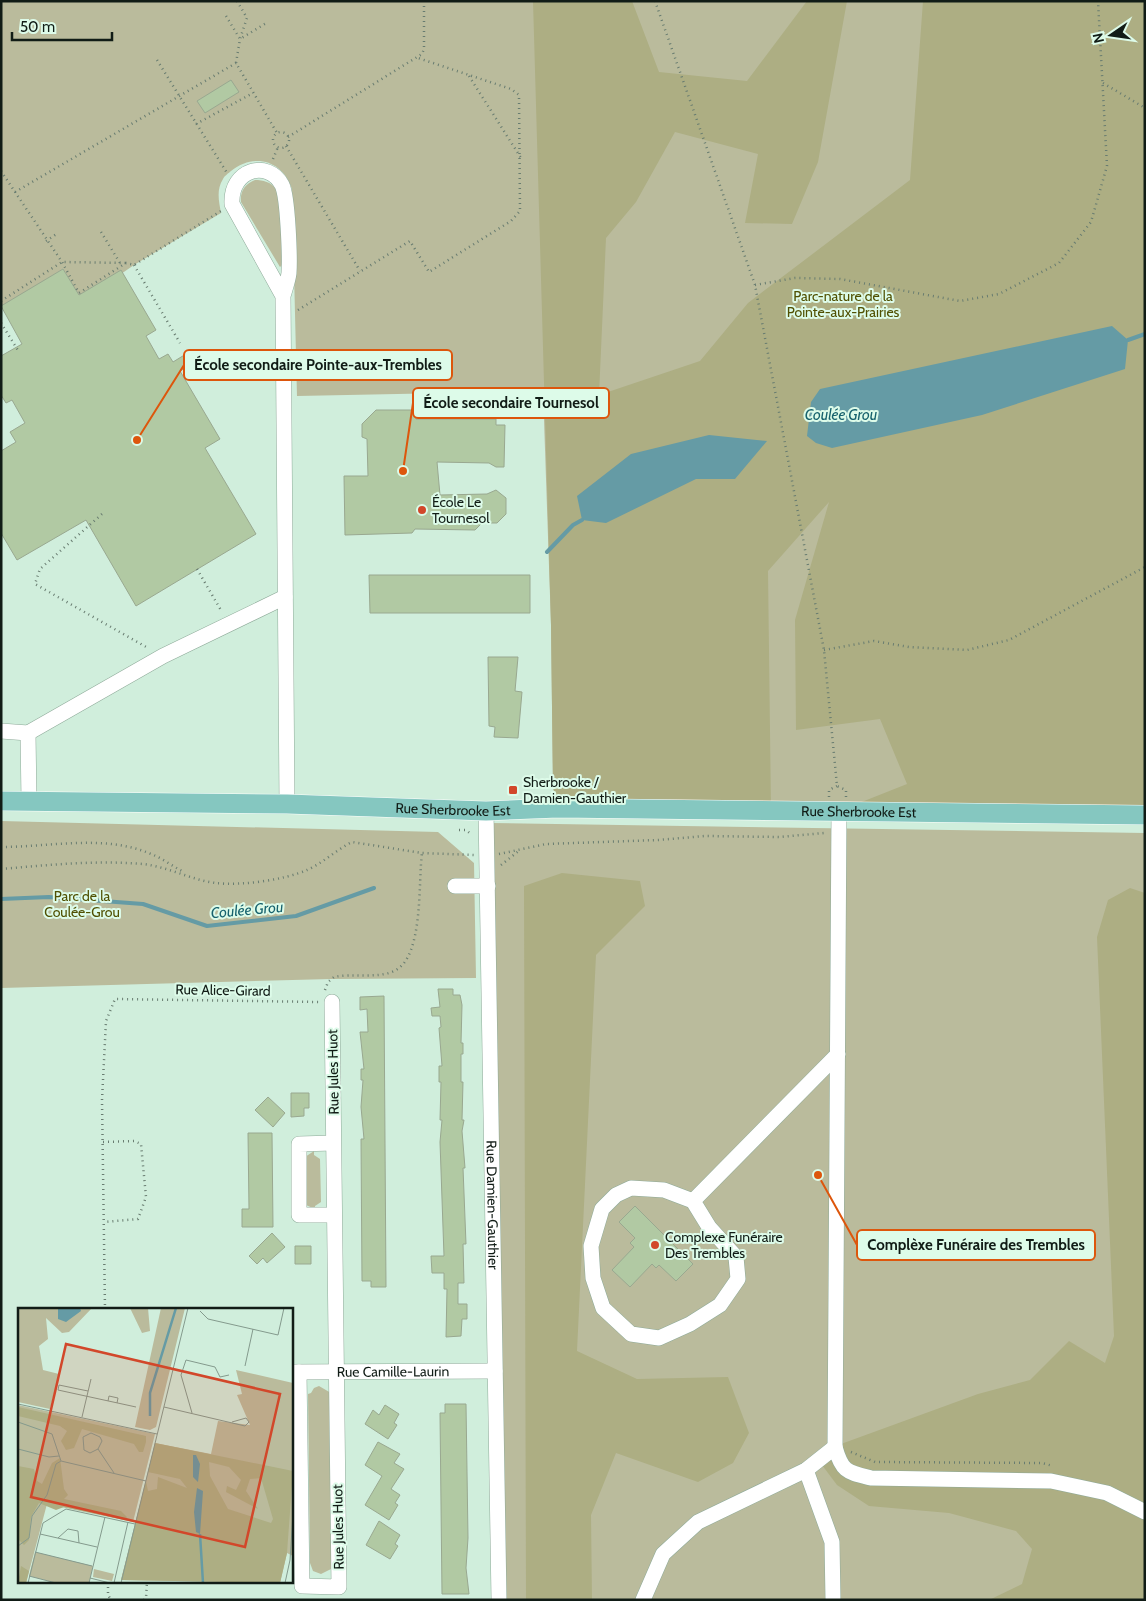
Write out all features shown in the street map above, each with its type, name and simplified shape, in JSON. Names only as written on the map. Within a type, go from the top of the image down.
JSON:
[{"type":"main road","name":"Rue Sherbrooke Est","points":[[1,801],[287,804],[486,811],[558,808],[1145,816]]},
{"type":"street","points":[[284,296],[232,204],[233,188],[236,180],[251,171],[269,173],[282,185],[286,195],[288,273],[284,296],[286,374],[285,597],[287,804]]},
{"type":"street","points":[[1,730],[28,732],[163,656],[285,597]]},
{"type":"street","points":[[28,732],[28,801]]},
{"type":"street","name":"Rue Damien-Gauthier","points":[[486,811],[499,1600]]},
{"type":"street","points":[[839,812],[838,1054],[842,1445],[840,1463],[848,1473],[871,1478],[1051,1481],[1107,1493],[1145,1512]]},
{"type":"street","points":[[455,886],[488,886]]},
{"type":"street","name":"Rue Jules Huot","points":[[295,1372],[302,1586],[339,1586],[333,1143],[328,996]]},
{"type":"street","points":[[693,1201],[838,1054]]},
{"type":"street","points":[[333,1143],[299,1144],[299,1215],[334,1215]]},
{"type":"street","points":[[631,1188],[664,1190],[693,1201],[709,1227],[736,1257],[738,1279],[720,1304],[690,1324],[659,1338],[631,1334],[603,1308],[593,1278],[591,1246],[602,1209],[616,1195],[631,1188]]},
{"type":"street","name":"Rue Camille-Laurin","points":[[295,1372],[495,1371]]},
{"type":"street","points":[[643,1600],[663,1554],[698,1522],[806,1470],[842,1445]]},
{"type":"street","points":[[806,1470],[832,1542],[833,1600]]},
{"type":"path","points":[[237,1],[247,18],[240,39],[236,63],[277,134]]},
{"type":"path","points":[[288,137],[418,58],[424,49],[424,1]]},
{"type":"path","points":[[655,1],[755,285],[824,650],[837,786]]},
{"type":"path","points":[[755,285],[795,278],[840,278],[960,300],[999,294],[1059,263],[1091,222],[1107,166],[1098,1]]},
{"type":"path","points":[[226,16],[240,39]]},
{"type":"path","points":[[240,39],[268,22]]},
{"type":"path","points":[[298,310],[410,241],[429,272],[512,220],[520,211],[519,95],[510,89],[418,58]]},
{"type":"path","points":[[157,60],[228,174]]},
{"type":"path","points":[[15,192],[236,63]]},
{"type":"path","points":[[469,75],[521,158]]},
{"type":"path","points":[[1103,82],[1145,108]]},
{"type":"path","points":[[196,124],[253,93]]},
{"type":"path","points":[[277,134],[282,132],[288,137]]},
{"type":"path","points":[[277,134],[274,142],[278,147]]},
{"type":"path","points":[[286,146],[288,137]]},
{"type":"path","points":[[278,147],[286,146]]},
{"type":"path","points":[[286,146],[360,271]]},
{"type":"path","points":[[272,163],[278,147]]},
{"type":"path","points":[[1,170],[46,241],[62,262],[79,293],[126,263]]},
{"type":"path","points":[[134,265],[232,204]]},
{"type":"path","points":[[101,232],[120,263]]},
{"type":"path","points":[[46,241],[58,233]]},
{"type":"path","points":[[1,300],[62,262],[126,263],[134,265],[180,343]]},
{"type":"path","points":[[1,323],[19,352]]},
{"type":"path","points":[[102,514],[40,569],[35,584],[154,651]]},
{"type":"path","points":[[824,650],[874,641],[909,646],[967,650],[1009,640],[1145,567]]},
{"type":"path","points":[[197,569],[222,612]]},
{"type":"path","points":[[829,790],[837,786]]},
{"type":"path","points":[[837,786],[846,790]]},
{"type":"path","points":[[459,830],[469,831],[475,840]]},
{"type":"path","points":[[493,855],[546,844],[658,840],[705,836],[779,837],[827,833]]},
{"type":"path","points":[[1,869],[61,864],[118,863],[161,867],[216,883],[259,881],[305,871],[352,842],[422,853],[475,855]]},
{"type":"path","points":[[1,847],[83,843],[132,848],[152,854],[185,874]]},
{"type":"path","points":[[495,868],[521,849]]},
{"type":"path","points":[[328,996],[328,982],[334,977],[387,973],[406,964],[412,951],[416,934],[422,853]]},
{"type":"path","name":"Rue Alice-Girard","points":[[103,1142],[106,1021],[115,1000],[328,996]]},
{"type":"path","points":[[104,1222],[138,1219],[146,1197],[141,1144],[134,1141],[103,1142],[105,1308]]},
{"type":"path","points":[[842,1445],[851,1453],[875,1462],[1042,1463],[1060,1468]]},
{"type":"path","points":[[108,1584],[108,1595],[111,1600]]},
{"type":"path","points":[[144,1600],[146,1598],[147,1584]]},
{"type":"green space","name":"Parc-nature de la Pointe-aux-Prairies","points":[[1,1],[1145,1],[1145,815],[558,808],[553,787],[551,625],[543,391],[297,396],[292,189],[288,179],[282,172],[267,162],[249,162],[231,171],[221,183],[219,200],[221,213],[134,265],[82,301],[63,269],[1,310]]},
{"type":"green space","name":"Parc-nature de la Pointe-aux-Prairies","points":[[533,1],[632,1],[659,72],[747,81],[807,1],[847,1],[818,162],[792,224],[745,223],[758,154],[675,132],[636,202],[606,238],[599,395],[700,361],[748,303],[910,180],[923,1],[1145,1],[1145,815],[839,811],[907,784],[880,719],[796,730],[795,620],[829,502],[768,571],[771,811],[558,808],[553,787],[551,625]]},
{"type":"green space","points":[[255,180],[269,183],[276,189],[278,195],[283,264],[280,267],[241,202],[241,194],[244,188]]},
{"type":"green space","name":"Parc de la Coulée-Grou","points":[[1,821],[438,832],[474,863],[476,978],[331,979],[1,988]]},
{"type":"green space","points":[[490,823],[1145,833],[1145,1600],[501,1600]]},
{"type":"green space","points":[[562,873],[640,881],[645,906],[596,955],[577,1351],[637,1379],[728,1377],[749,1433],[733,1463],[698,1482],[616,1453],[591,1515],[592,1600],[526,1600],[524,886]]},
{"type":"green space","points":[[1130,888],[1145,893],[1145,1600],[989,1600],[1022,1584],[1032,1549],[1016,1531],[949,1513],[869,1506],[837,1485],[819,1461],[830,1448],[978,1394],[1030,1380],[1069,1341],[1105,1363],[1114,1336],[1097,937],[1108,900]]},
{"type":"green space","points":[[314,1151],[314,1155],[320,1159],[321,1202],[315,1206],[315,1209],[306,1205],[305,1157]]},
{"type":"green space","points":[[319,1386],[331,1393],[331,1569],[321,1574],[313,1571],[310,1563],[308,1394]]},
{"type":"water","name":"Coulée Grou","points":[[1112,326],[1128,340],[1125,369],[982,415],[832,448],[816,443],[807,436],[811,402],[820,389]]},
{"type":"water","points":[[709,435],[767,441],[735,479],[696,479],[606,523],[582,520],[577,496],[631,454]]},
{"type":"building","points":[[231,80],[239,92],[205,113],[197,101]]},
{"type":"building","points":[[63,269],[79,295],[121,270],[156,330],[146,336],[159,359],[168,354],[173,362],[186,354],[192,364],[180,371],[220,439],[205,448],[256,534],[136,606],[86,520],[17,560],[1,533],[1,451],[16,442],[10,432],[25,423],[12,400],[6,403],[1,395],[1,356],[22,344],[1,306]]},
{"type":"building","points":[[376,410],[416,410],[416,419],[496,419],[496,425],[505,425],[504,467],[496,467],[489,463],[437,462],[440,495],[487,494],[496,490],[506,498],[506,514],[497,523],[482,523],[475,530],[415,529],[412,533],[345,535],[344,476],[368,476],[367,439],[362,437],[362,424]]},
{"type":"building","points":[[369,575],[530,575],[530,613],[370,613]]},
{"type":"building","points":[[488,657],[518,657],[515,691],[522,692],[518,738],[494,737],[495,727],[489,726]]},
{"type":"building","points":[[438,989],[453,989],[453,995],[460,995],[462,1005],[461,1043],[463,1043],[461,1082],[463,1082],[462,1120],[464,1120],[462,1131],[465,1168],[463,1168],[466,1244],[463,1244],[464,1283],[458,1283],[458,1304],[467,1304],[467,1319],[462,1319],[461,1336],[446,1337],[447,1289],[444,1289],[444,1273],[432,1273],[431,1256],[444,1256],[440,1142],[442,1120],[440,1120],[441,1082],[439,1082],[439,1066],[442,1066],[439,1028],[441,1027],[440,1016],[432,1016],[431,1008],[440,1007]]},
{"type":"building","points":[[384,996],[386,1287],[371,1287],[371,1281],[362,1281],[361,1139],[364,1139],[361,1107],[363,1080],[361,1080],[361,1069],[364,1069],[360,1032],[368,1032],[367,1009],[360,1010],[360,997]]},
{"type":"building","points":[[291,1093],[309,1093],[309,1108],[304,1108],[304,1116],[291,1117]]},
{"type":"building","points":[[268,1097],[285,1113],[273,1127],[255,1110]]},
{"type":"building","points":[[248,1133],[272,1133],[273,1227],[242,1227],[242,1209],[249,1209]]},
{"type":"building","points":[[635,1206],[693,1264],[676,1281],[659,1265],[656,1268],[652,1264],[630,1287],[612,1270],[634,1247],[630,1243],[635,1238],[619,1222]]},
{"type":"building","points":[[272,1233],[285,1247],[267,1263],[263,1258],[257,1264],[249,1256]]},
{"type":"building","points":[[295,1246],[311,1246],[311,1264],[295,1264]]},
{"type":"building","points":[[445,1404],[466,1404],[468,1538],[466,1568],[469,1594],[442,1594],[440,1413],[445,1413]]},
{"type":"building","points":[[385,1405],[399,1414],[394,1423],[397,1425],[388,1439],[365,1424],[373,1410],[379,1415]]},
{"type":"building","points":[[378,1442],[400,1454],[394,1463],[404,1469],[391,1489],[400,1495],[395,1503],[398,1505],[389,1520],[365,1505],[382,1476],[365,1465]]},
{"type":"building","points":[[379,1521],[400,1535],[395,1544],[398,1546],[390,1559],[366,1545]]},
{"type":"waterway","name":"Coulée Grou","points":[[1128,340],[1145,334]]},
{"type":"waterway","name":"Coulée Grou","points":[[547,552],[573,525],[582,520]]},
{"type":"waterway","name":"Coulée Grou","points":[[1,899],[49,897],[143,904],[207,926],[296,916],[374,888]]},
{"type":"place","name":"École secondaire Pointe-aux-Trembles","points":[[137,440]]},
{"type":"place","name":"École secondaire Tournesol","points":[[403,471]]},
{"type":"place","name":"École Le Tournesol","points":[[422,510]]},
{"type":"place","name":"Sherbrooke / Damien-Gauthier","points":[[513,790]]},
{"type":"place","name":"Complèxe Funéraire des Trembles","points":[[818,1175]]},
{"type":"place","name":"Complexe Funéraire Des Trembles","points":[[655,1245]]}]
